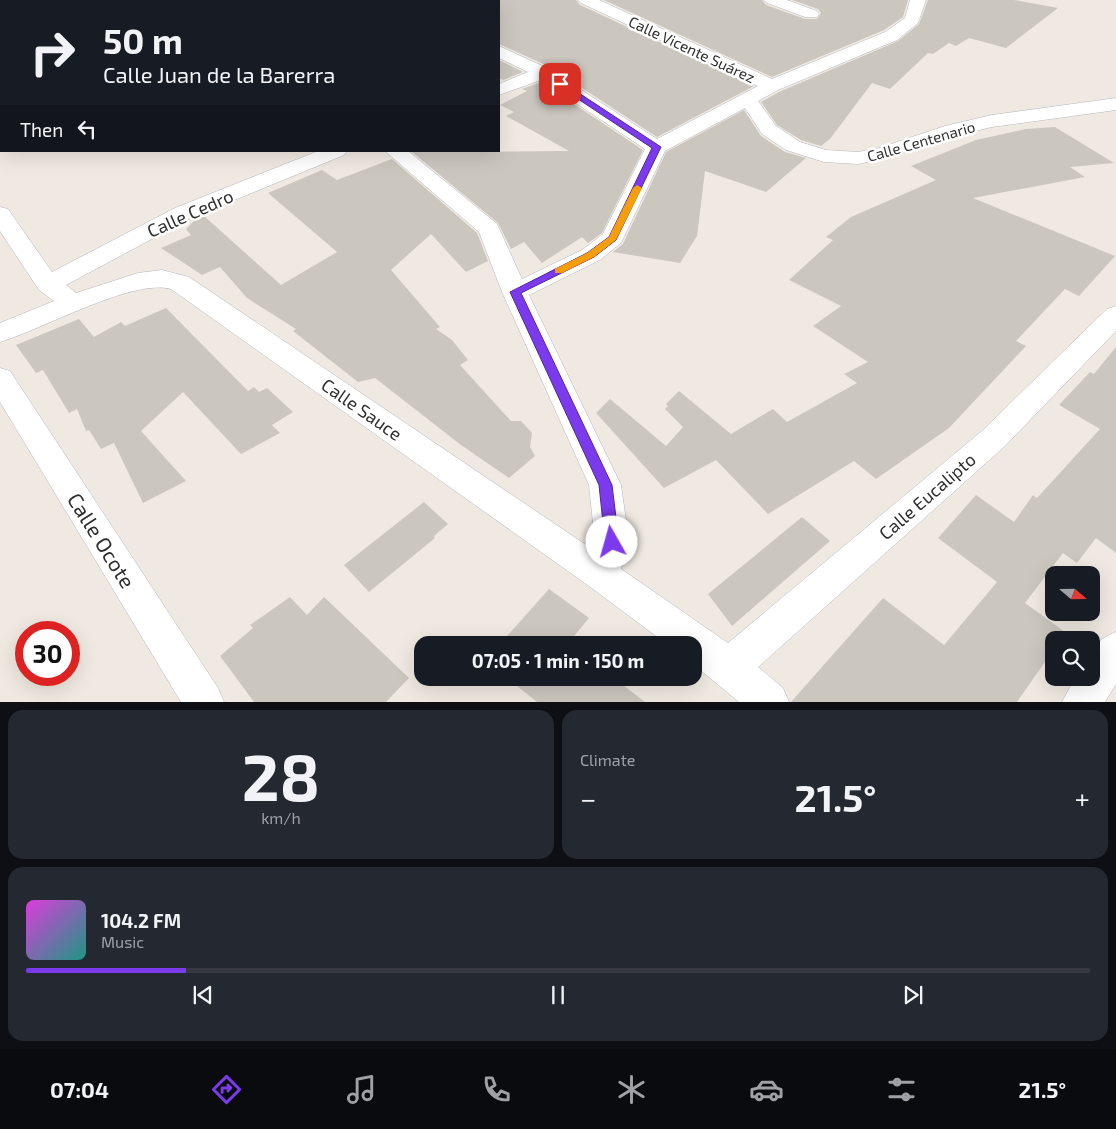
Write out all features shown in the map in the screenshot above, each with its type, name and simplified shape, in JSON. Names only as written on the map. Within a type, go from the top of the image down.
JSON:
[{"type":"street","name":"Calle Vicente Suárez","points":[[586,0],[772,86]]},
{"type":"street","points":[[772,0],[811,14]]},
{"type":"street","points":[[515,292],[591,255],[613,238],[656,147],[772,86],[891,36],[912,20],[918,0]]},
{"type":"street","points":[[500,51],[544,73],[656,147]]},
{"type":"street","points":[[500,90],[544,73]]},
{"type":"street","name":"Calle Centenario","points":[[748,99],[769,130],[793,146],[824,156],[858,158],[883,153],[952,130],[992,121],[1116,104]]},
{"type":"street","name":"Calle Cedro","points":[[48,284],[183,213],[336,152]]},
{"type":"street","points":[[396,152],[489,229],[515,292],[605,485],[612,542],[600,575]]},
{"type":"street","points":[[0,214],[48,284],[73,303]]},
{"type":"street","name":"Calle Sauce","points":[[73,303],[138,281],[162,278],[180,283],[600,575],[729,667],[769,702]]},
{"type":"street","points":[[0,333],[73,303]]},
{"type":"street","name":"Calle Eucalipto","points":[[729,667],[994,438],[1116,315]]},
{"type":"street","name":"Calle Ocote","points":[[0,378],[204,702]]},
{"type":"street","points":[[1082,702],[1116,650]]},
{"type":"building","points":[[500,0],[576,0],[580,5],[754,86],[657,137],[550,67],[500,44]]},
{"type":"building","points":[[604,0],[762,0],[766,5],[805,19],[817,19],[821,13],[818,9],[792,0],[908,0],[903,17],[884,30],[772,77]]},
{"type":"building","points":[[928,0],[1014,0],[1058,8],[1006,48],[969,38],[956,46],[949,43],[933,54],[928,53],[890,89],[872,83],[830,139],[821,146],[801,140],[777,125],[761,102],[779,92],[898,41],[919,24]]},
{"type":"building","points":[[500,60],[523,72],[503,80],[500,78]]},
{"type":"building","points":[[541,82],[643,150],[602,233],[588,243],[582,237],[542,263],[524,242],[511,249],[498,223],[412,152],[569,151],[506,116],[514,112],[500,105],[527,91],[522,89]]},
{"type":"building","points":[[744,110],[761,136],[785,152],[806,158],[766,192],[705,171],[697,236],[680,263],[613,252],[623,244],[666,152]]},
{"type":"building","points":[[1055,127],[1114,163],[1070,167],[1085,177],[973,198],[1115,256],[1079,296],[1065,289],[1016,341],[1026,346],[949,428],[876,479],[854,461],[768,514],[716,460],[664,488],[596,413],[610,399],[666,446],[683,427],[665,409],[668,406],[666,404],[679,391],[731,434],[773,409],[787,422],[857,383],[844,374],[868,362],[813,326],[841,306],[789,280],[833,240],[826,237],[851,217],[936,180],[911,166],[976,140],[1026,129]]},
{"type":"building","points":[[392,159],[477,233],[488,261],[466,272],[431,234],[391,270],[440,327],[436,329],[452,340],[468,360],[460,365],[511,421],[521,421],[532,433],[530,447],[535,456],[509,478],[461,445],[375,378],[358,382],[293,331],[296,329],[247,298],[220,267],[202,275],[161,248],[191,235],[186,229],[198,217],[203,215],[281,285],[337,252],[268,193],[322,170],[337,180]]},
{"type":"building","points":[[166,308],[248,391],[254,387],[259,392],[267,388],[293,412],[272,425],[280,433],[241,454],[183,392],[141,431],[186,481],[143,503],[114,443],[101,449],[89,430],[86,431],[77,409],[69,413],[43,370],[36,373],[16,345],[79,319],[94,337],[121,322],[125,326]]},
{"type":"building","points":[[1116,347],[1116,553],[1096,538],[1077,563],[1063,553],[1053,566],[1045,566],[1045,577],[1025,603],[1045,618],[1045,621],[1050,621],[1064,631],[1045,631],[1045,662],[1017,702],[791,702],[883,598],[944,645],[997,582],[938,538],[976,495],[1014,522],[1033,495],[1037,498],[1100,429],[1059,405],[1090,372],[1094,374]]},
{"type":"building","points":[[424,502],[448,524],[434,536],[435,538],[369,592],[344,565]]},
{"type":"building","points":[[802,517],[830,541],[732,626],[708,594]]},
{"type":"building","points":[[549,589],[589,618],[574,636],[507,636]]},
{"type":"building","points":[[290,597],[307,615],[324,597],[409,678],[386,702],[254,702],[220,656],[253,628],[250,625]]},
{"type":"building","points":[[517,686],[624,686],[645,702],[537,702]]},
{"type":"slow traffic","points":[[558,271],[591,255],[613,238],[637,188]]},
{"type":"route","points":[[560,84],[656,147],[613,238],[591,255],[515,292],[605,485],[612,542]]}]
